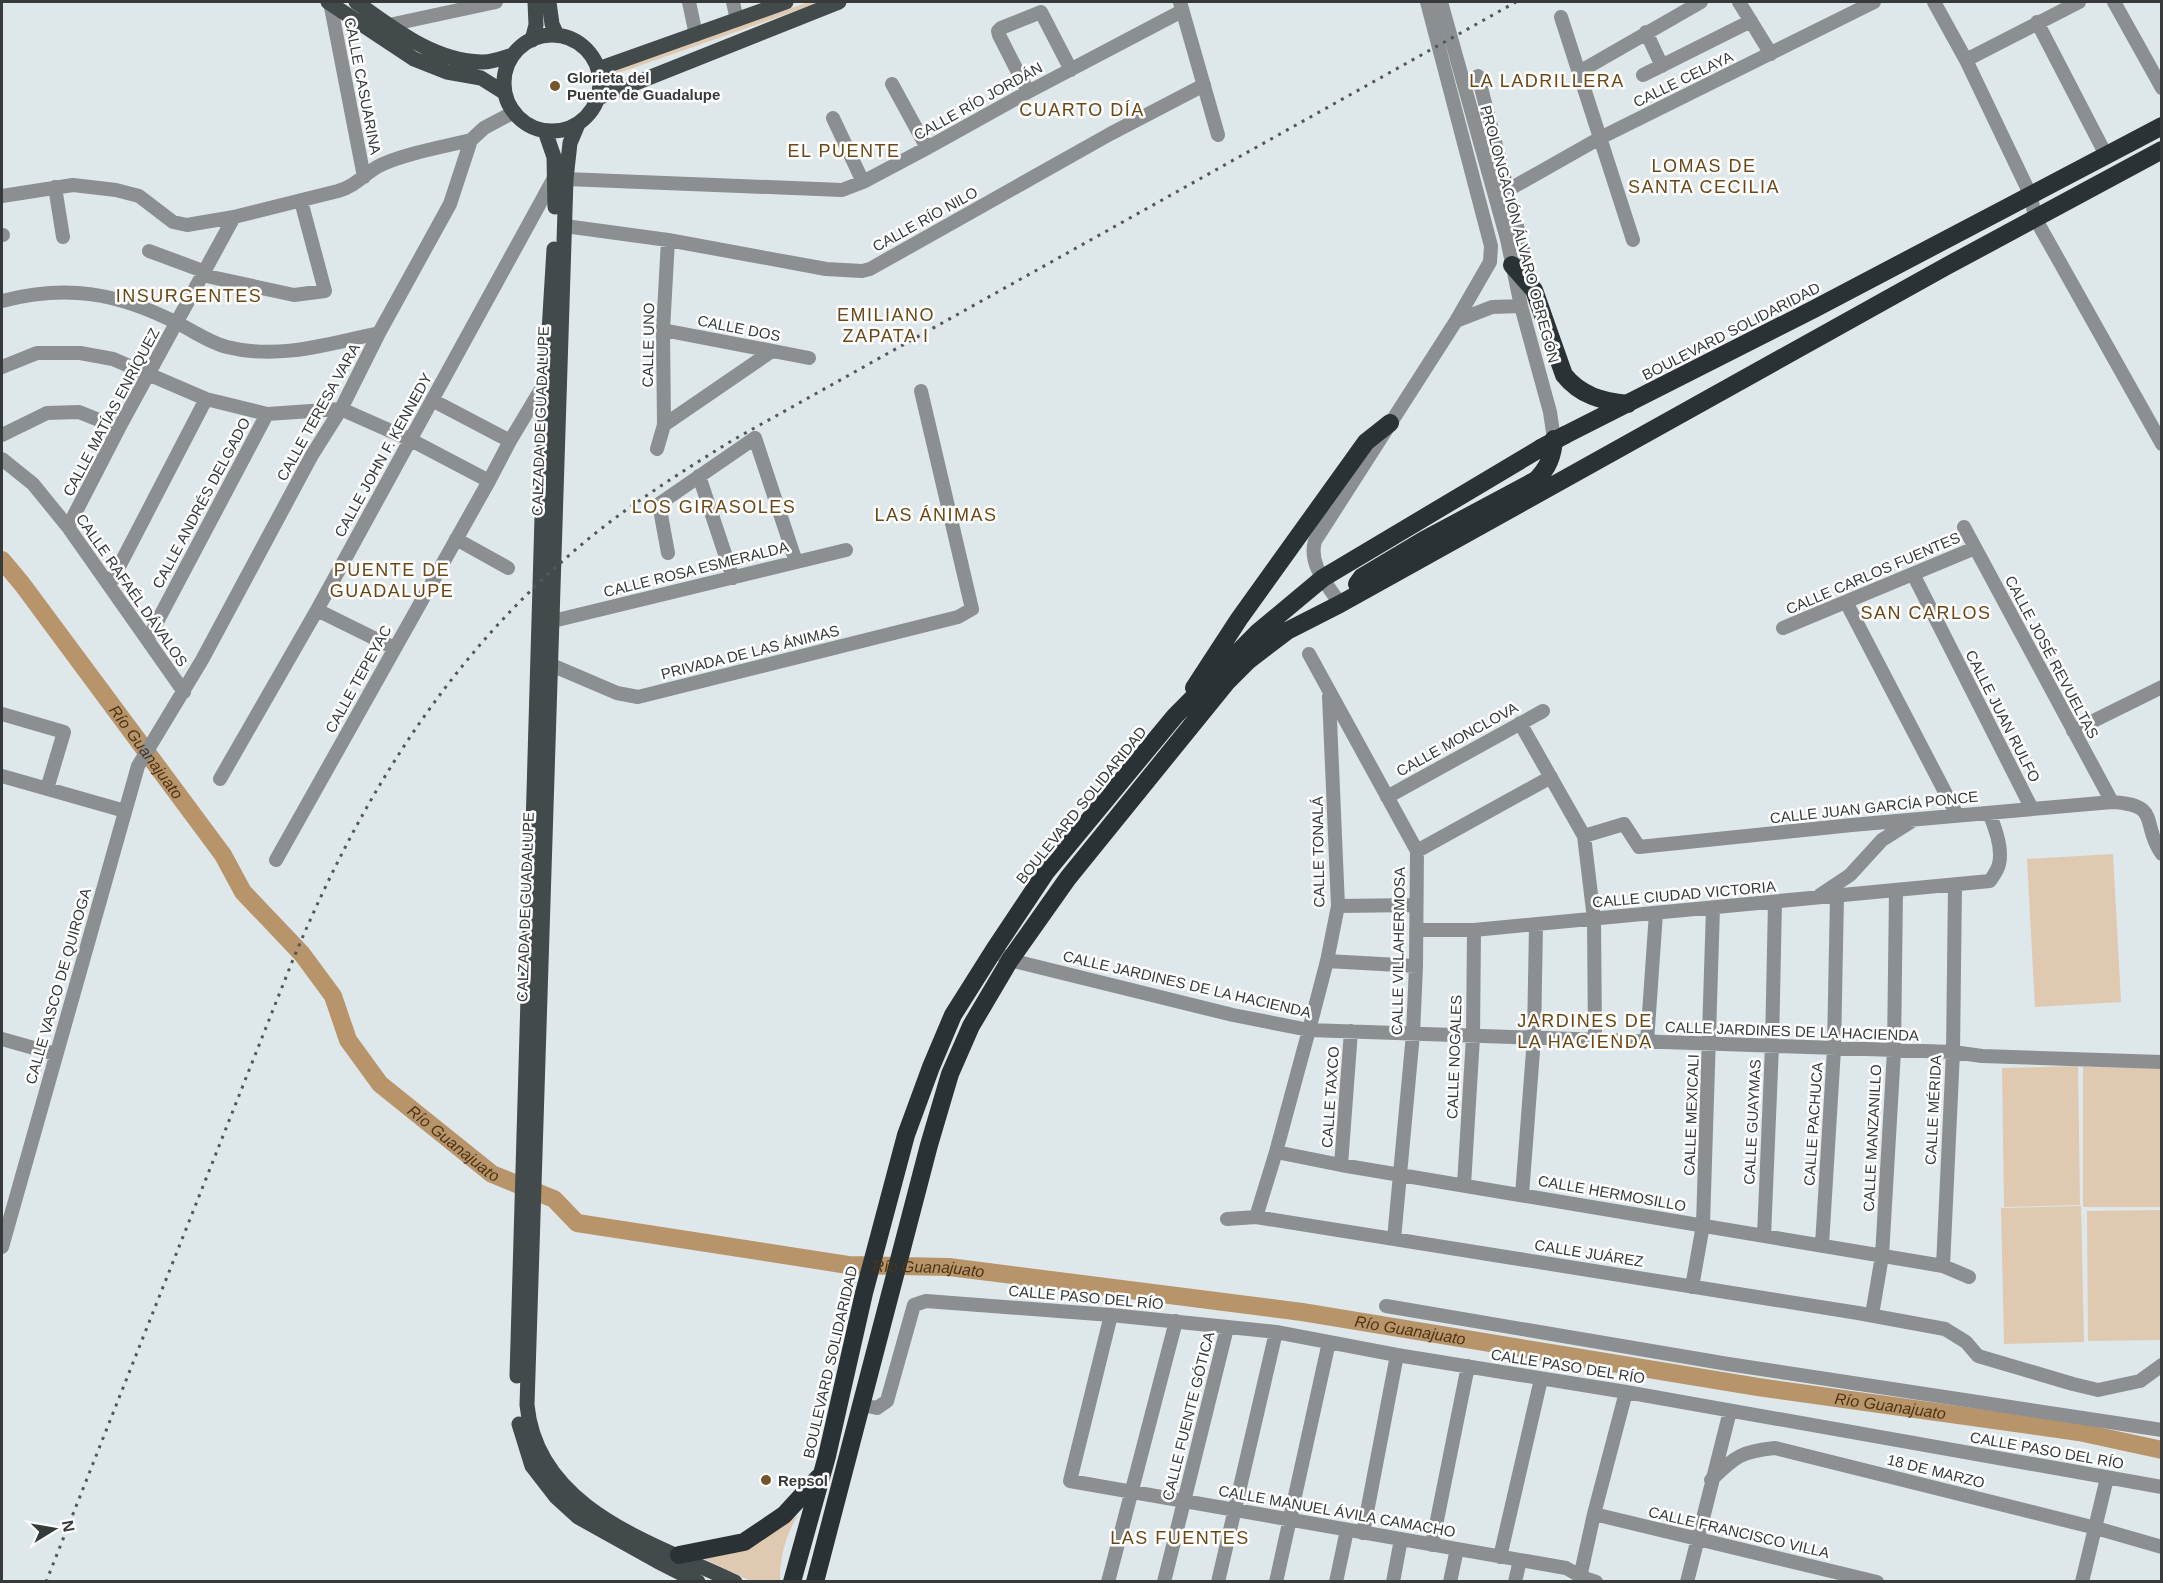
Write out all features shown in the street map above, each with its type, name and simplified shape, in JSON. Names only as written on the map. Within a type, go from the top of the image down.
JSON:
[{"type":"highway","name":"BOULEVARD SOLIDARIDAD","points":[[792,1581],[822,1474],[875,1248],[906,1135],[953,1015],[1046,872],[1175,717],[1257,633],[1323,578],[1554,440],[2031,196],[2162,126]]},
{"type":"highway","points":[[815,1581],[950,1074],[971,1026],[1010,960],[1068,878],[1226,682],[1249,660],[1287,631],[1340,604],[2035,218],[2162,150]]},
{"type":"highway","points":[[1512,265],[1534,290],[1564,375],[1572,385],[1593,398],[1628,404]]},
{"type":"highway","points":[[1175,717],[1239,619],[1366,442],[1390,423]]},
{"type":"highway","points":[[1340,604],[1362,578],[1424,540],[1536,480],[1550,462],[1554,440]]},
{"type":"highway","points":[[679,1556],[744,1542],[784,1515],[822,1474]]},
{"type":"main road","points":[[329,2],[414,59],[447,72],[481,78],[505,93]]},
{"type":"main road","points":[[356,2],[420,45],[452,57],[482,63],[513,55]]},
{"type":"main road","points":[[531,39],[536,25],[535,2]]},
{"type":"main road","points":[[549,2],[556,35]]},
{"type":"main road","points":[[598,69],[786,2]]},
{"type":"main road","points":[[598,98],[839,2]]},
{"type":"main road","points":[[556,35],[570,38],[592,56],[598,69],[600,83],[598,98],[590,112],[578,124],[562,130],[545,131],[522,121],[514,112],[505,93],[504,80],[513,55],[531,39],[556,35]]},
{"type":"main road","name":"CALZADA DE GUADALUPE","points":[[578,124],[570,143],[561,178],[555,221],[546,380],[545,662],[529,1169],[517,1405],[520,1432],[532,1466],[556,1497],[578,1517],[664,1565],[698,1581]]},
{"type":"main road","name":"CALZADA DE GUADALUPE","points":[[545,131],[561,178],[565,226],[553,621],[545,662]]},
{"type":"main road","name":"CALZADA DE GUADALUPE","points":[[527,1221],[527,1405],[532,1434],[551,1472],[581,1503],[620,1528],[735,1581]]},
{"type":"street","name":"CALLE CASUARINA","points":[[329,2],[364,177]]},
{"type":"street","points":[[389,25],[496,2]]},
{"type":"street","points":[[689,2],[696,35]]},
{"type":"street","points":[[734,2],[737,20]]},
{"type":"street","points":[[1427,2],[1444,39]]},
{"type":"street","points":[[1441,2],[1444,39]]},
{"type":"street","points":[[1579,72],[1701,2]]},
{"type":"street","points":[[1739,2],[1771,54]]},
{"type":"street","name":"CALLE CELAYA","points":[[1508,189],[1600,138],[1874,2]]},
{"type":"street","points":[[1934,2],[1966,60],[2031,196],[2035,218],[2162,444]]},
{"type":"street","points":[[1966,60],[2079,2]]},
{"type":"street","points":[[2114,2],[2162,88]]},
{"type":"street","points":[[1181,6],[1218,135]]},
{"type":"street","name":"CALLE RÍO JORDÁN","points":[[561,178],[842,190],[863,182],[1071,70],[1181,6]]},
{"type":"street","points":[[1028,92],[999,35],[998,31],[1001,28],[1041,12],[1071,70]]},
{"type":"street","points":[[1561,17],[1633,240]]},
{"type":"street","points":[[1643,75],[1751,21]]},
{"type":"street","points":[[2037,22],[2106,155]]},
{"type":"street","points":[[1646,32],[1662,66]]},
{"type":"street","name":"PROLONGACIÓN ÁLVARO OBREGÓN","points":[[1444,39],[1514,236],[1512,265],[1540,372],[1554,440]]},
{"type":"street","name":"PROLONGACIÓN ÁLVARO OBREGÓN","points":[[1444,39],[1491,246],[1490,262],[1456,321]]},
{"type":"street","points":[[1478,76],[1508,189],[1514,236],[1534,290]]},
{"type":"street","points":[[892,84],[927,148]]},
{"type":"street","name":"CALLE RÍO NILO","points":[[565,226],[668,240],[826,269],[862,271],[870,269],[1110,134],[1204,85]]},
{"type":"street","points":[[2,196],[73,185],[139,196],[168,218],[180,224],[234,217],[354,186],[377,166],[471,140],[484,128],[514,112]]},
{"type":"street","points":[[834,118],[863,182]]},
{"type":"street","name":"CALLE TERESA VARA","points":[[156,738],[184,692],[312,455],[341,409],[379,333],[450,204],[471,140]]},
{"type":"street","name":"CALLE JOHN F. KENNEDY","points":[[220,779],[317,610],[432,400],[561,178]]},
{"type":"street","points":[[55,187],[63,237]]},
{"type":"street","points":[[149,251],[202,273],[294,295],[325,291],[301,201]]},
{"type":"street","name":"CALLE MATÍAS ENRÍQUEZ","points":[[68,527],[234,217]]},
{"type":"street","name":"CALLE UNO","points":[[657,449],[664,425],[663,330],[668,240]]},
{"type":"street","points":[[2,301],[55,291],[104,296],[132,304],[226,347],[272,351],[297,351],[379,333]]},
{"type":"street","points":[[1340,604],[1313,557],[1315,541],[1456,321],[1492,307],[1521,306]]},
{"type":"street","name":"CALLE DOS","points":[[663,330],[809,358]]},
{"type":"street","points":[[664,425],[772,351]]},
{"type":"street","points":[[2,367],[37,353],[80,353],[113,359],[206,399],[267,414],[341,409],[411,440],[489,481]]},
{"type":"street","name":"CALLE TEPEYAC","points":[[276,860],[510,441],[546,380],[560,361]]},
{"type":"street","name":"PRIVADA DE LAS ÁNIMAS","points":[[545,662],[617,693],[638,697],[958,617],[972,609],[921,391]]},
{"type":"street","points":[[110,584],[206,399]]},
{"type":"street","points":[[432,400],[510,441]]},
{"type":"street","points":[[2,435],[47,413],[79,412],[119,428]]},
{"type":"street","name":"CALLE ANDRÉS DELGADO","points":[[148,639],[267,414]]},
{"type":"street","points":[[668,553],[659,504],[755,438],[796,562]]},
{"type":"street","name":"CALLE RAFAÉL DÁVALOS","points":[[2,459],[33,484],[68,527],[184,692]]},
{"type":"street","points":[[699,476],[733,578]]},
{"type":"street","name":"CALLE JOSÉ REVUELTAS","points":[[1964,527],[2112,802]]},
{"type":"street","points":[[456,539],[508,568]]},
{"type":"street","name":"CALLE CARLOS FUENTES","points":[[1783,628],[1975,548]]},
{"type":"street","name":"CALLE ROSA ESMERALDA","points":[[553,621],[846,550]]},
{"type":"street","name":"CALLE JUAN RULFO","points":[[1913,574],[2032,809]]},
{"type":"street","points":[[1846,602],[1957,815]]},
{"type":"street","points":[[317,610],[394,648]]},
{"type":"street","name":"CALLE VILLAHERMOSA","points":[[1309,654],[1417,851],[1413,1034],[1394,1239]]},
{"type":"street","points":[[2073,731],[2162,687]]},
{"type":"street","name":"CALLE TONALÁ","points":[[1256,1217],[1309,1030],[1327,961],[1338,906],[1329,691]]},
{"type":"street","name":"CALLE MONCLOVA","points":[[1387,796],[1543,711]]},
{"type":"street","points":[[3,712],[64,732],[47,789]]},
{"type":"street","points":[[1520,723],[1584,836],[1594,919],[1595,1039]]},
{"type":"street","name":"CALLE VASCO DE QUIROGA","points":[[2,1247],[138,766],[156,738]]},
{"type":"street","points":[[2,776],[125,811]]},
{"type":"street","points":[[1417,851],[1551,777]]},
{"type":"street","name":"CALLE JUAN GARCÍA PONCE","points":[[1584,836],[1624,824],[1640,847],[2112,802],[2133,803],[2148,814],[2162,854]]},
{"type":"street","name":"CALLE CIUDAD VICTORIA","points":[[1416,930],[1474,930],[1990,881],[1999,866],[1999,855],[1995,828],[1989,813]]},
{"type":"street","points":[[1813,899],[1838,885],[1882,840],[1916,819]]},
{"type":"street","name":"CALLE MÉRIDA","points":[[1942,1266],[1953,1052],[1955,885]]},
{"type":"street","name":"CALLE MANZANILLO","points":[[1872,1315],[1882,1256],[1894,1051],[1896,890]]},
{"type":"street","name":"CALLE PACHUCA","points":[[1822,1245],[1834,1049],[1837,896]]},
{"type":"street","name":"CALLE GUAYMAS","points":[[1764,1236],[1775,902]]},
{"type":"street","points":[[1338,906],[1416,905]]},
{"type":"street","name":"CALLE MEXICALI","points":[[1692,1287],[1703,1226],[1713,908]]},
{"type":"street","points":[[1647,1042],[1656,913]]},
{"type":"street","points":[[1522,1195],[1534,1038],[1536,924]]},
{"type":"street","name":"CALLE NOGALES","points":[[1464,1185],[1473,1036],[1474,930]]},
{"type":"street","name":"CALLE JARDINES DE LA HACIENDA","points":[[994,950],[1010,960],[1233,1015],[1309,1030],[1953,1052],[1982,1056],[2162,1062]]},
{"type":"street","points":[[1327,961],[1416,966]]},
{"type":"street","name":"CALLE TAXCO","points":[[1341,1165],[1351,1031]]},
{"type":"street","points":[[2,1039],[55,1054]]},
{"type":"street","name":"CALLE HERMOSILLO","points":[[1276,1152],[1341,1165],[1942,1266],[1969,1277]]},
{"type":"street","name":"CALLE JUÁREZ","points":[[1227,1219],[1256,1217],[1872,1315],[1945,1329],[1966,1342],[1978,1356],[2098,1390],[2140,1381],[2162,1365]]},
{"type":"street","name":"CALLE PASO DEL RÍO","points":[[862,1406],[877,1408],[887,1401],[914,1305],[926,1301],[1111,1315],[1276,1332],[1397,1355],[1626,1392],[2162,1487]]},
{"type":"street","name":"CALLE PASO DEL RÍO","points":[[1386,1306],[1728,1364],[2162,1430]]},
{"type":"street","name":"CALLE MANUEL ÁVILA CAMACHO","points":[[1111,1315],[1070,1481],[1566,1568],[1580,1579],[1596,1581]]},
{"type":"street","points":[[1108,1581],[1176,1321]]},
{"type":"street","name":"CALLE FUENTE GÓTICA","points":[[1164,1581],[1227,1328]]},
{"type":"street","points":[[1218,1581],[1276,1332]]},
{"type":"street","points":[[1276,1581],[1329,1342]]},
{"type":"street","points":[[1363,1533],[1397,1355]]},
{"type":"street","points":[[1432,1545],[1468,1366]]},
{"type":"street","points":[[1500,1557],[1541,1379]]},
{"type":"street","points":[[1580,1579],[1593,1514],[1626,1392]]},
{"type":"street","points":[[1687,1581],[1730,1410]]},
{"type":"street","name":"18 DE MARZO","points":[[1711,1480],[1738,1455],[1752,1450],[1775,1448],[2096,1528],[2162,1548]]},
{"type":"street","points":[[2082,1581],[2107,1478]]},
{"type":"street","name":"CALLE FRANCISCO VILLA","points":[[1593,1514],[1877,1581]]},
{"type":"street","points":[[1336,1581],[1347,1530]]},
{"type":"street","points":[[1393,1581],[1401,1539]]},
{"type":"street","points":[[1450,1581],[1457,1549]]},
{"type":"street","points":[[1515,1581],[1520,1560]]},
{"type":"shaded area","points":[[809,2],[821,2],[610,76],[609,71]]},
{"type":"shaded area","points":[[2113,854],[2121,1002],[2035,1007],[2027,859]]},
{"type":"shaded area","points":[[2078,1066],[2080,1205],[2004,1207],[2002,1068]]},
{"type":"shaded area","points":[[2083,1067],[2161,1068],[2161,1207],[2083,1207]]},
{"type":"shaded area","points":[[2081,1206],[2084,1342],[2004,1344],[2001,1208]]},
{"type":"shaded area","points":[[2160,1210],[2161,1340],[2088,1341],[2087,1211]]},
{"type":"shaded area","points":[[798,1515],[784,1547],[780,1581],[751,1581],[702,1558],[767,1537]]},
{"type":"waterway","name":"Río Guanajuato","points":[[2,560],[223,855],[243,892],[302,954],[333,996],[348,1040],[380,1084],[492,1174],[554,1199],[577,1223],[848,1265],[949,1267],[1302,1312],[1758,1387],[2079,1432],[2162,1450]]},
{"type":"railway","points":[[46,1582],[292,962],[319,900],[381,782],[417,727],[456,674],[498,624],[545,577],[613,519],[733,440],[1516,2]]},
{"type":"place","name":"Glorieta del Puente de Guadalupe","points":[[555,86]]},
{"type":"place","name":"Repsol","points":[[766,1480]]},
{"type":"district","name":"LA LADRILLERA","points":[[1547,81]]},
{"type":"district","name":"CUARTO DÍA","points":[[1082,110]]},
{"type":"district","name":"EL PUENTE","points":[[844,151]]},
{"type":"district","name":"LOMAS DE SANTA CECILIA","points":[[1704,176]]},
{"type":"district","name":"INSURGENTES","points":[[189,296]]},
{"type":"district","name":"EMILIANO ZAPATA I","points":[[886,325]]},
{"type":"district","name":"LOS GIRASOLES","points":[[714,507]]},
{"type":"district","name":"LAS ÁNIMAS","points":[[936,515]]},
{"type":"district","name":"PUENTE DE GUADALUPE","points":[[392,580]]},
{"type":"district","name":"SAN CARLOS","points":[[1926,613]]},
{"type":"district","name":"JARDINES DE LA HACIENDA","points":[[1585,1031]]},
{"type":"district","name":"LAS FUENTES","points":[[1180,1538]]}]
